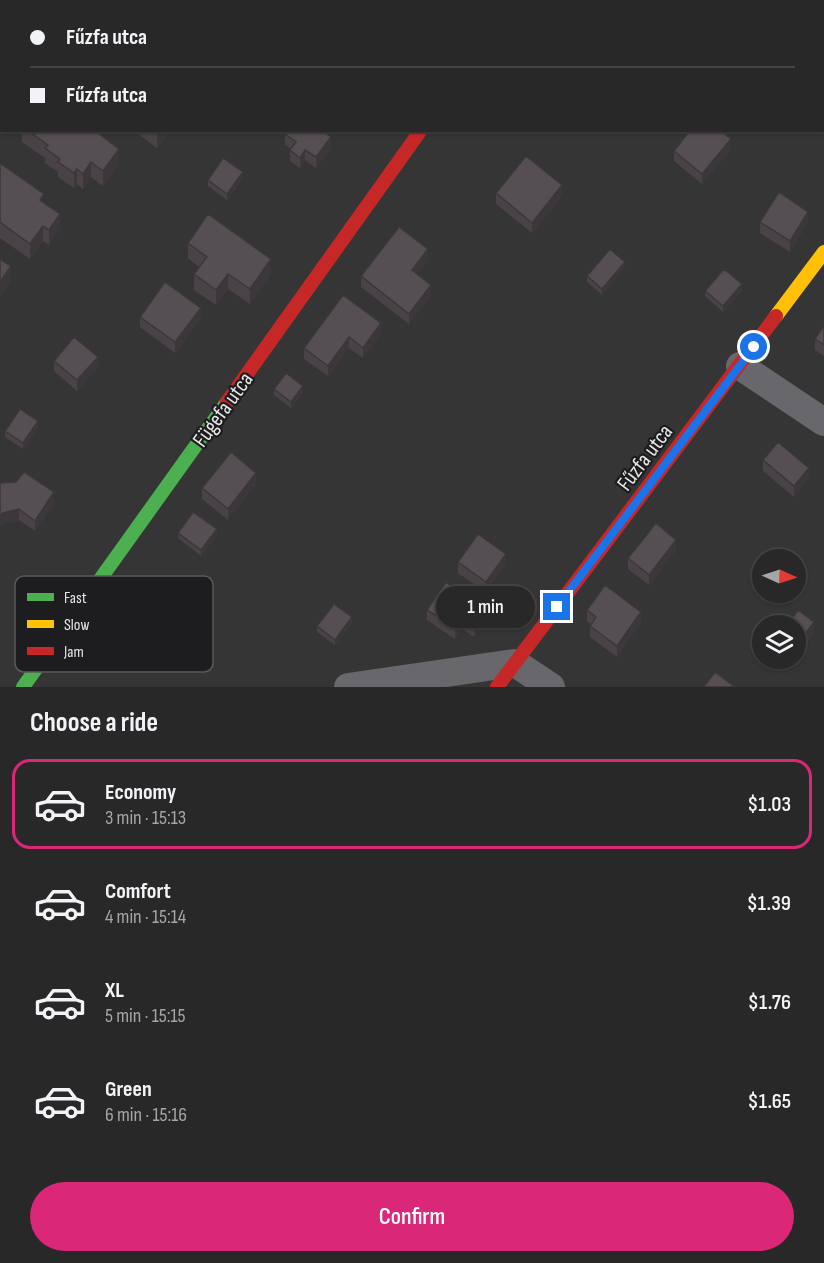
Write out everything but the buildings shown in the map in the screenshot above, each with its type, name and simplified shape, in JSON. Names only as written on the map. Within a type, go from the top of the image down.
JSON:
[{"type":"street","name":"Fügefa utca","points":[[102,576],[420,132]]},
{"type":"street","name":"Fűzfa utca","points":[[497,687],[824,252]]},
{"type":"street","points":[[740,366],[824,422]]},
{"type":"street","points":[[348,687],[514,663],[550,687]]},
{"type":"street","name":"Fügefa utca","points":[[22,687],[33,672]]},
{"type":"traffic: fast","points":[[102,576],[227,402]]},
{"type":"traffic: fast","points":[[23,687],[34,672]]},
{"type":"traffic: slow","points":[[776,316],[824,252]]},
{"type":"traffic: jam","points":[[227,402],[420,132]]},
{"type":"traffic: jam","points":[[497,687],[776,316]]},
{"type":"route","points":[[557,607],[754,347]]}]
